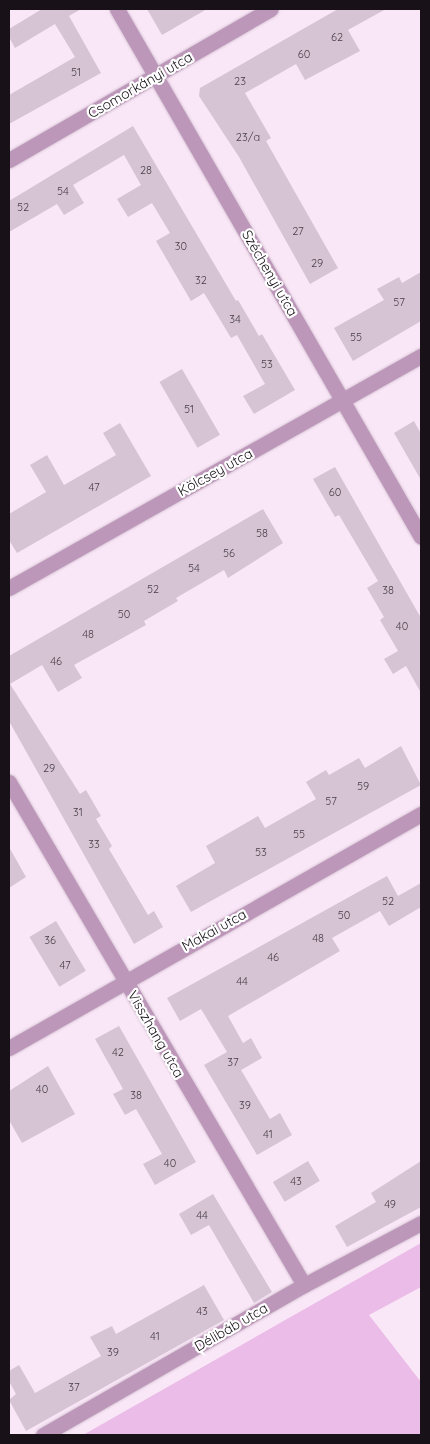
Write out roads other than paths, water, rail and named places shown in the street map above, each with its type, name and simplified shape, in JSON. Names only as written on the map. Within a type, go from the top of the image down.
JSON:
[{"type":"street","name":"Széchenyi utca","points":[[117,9],[157,75],[421,537]]},
{"type":"street","name":"Csomorkányi utca","points":[[9,160],[272,9]]},
{"type":"street","name":"Kölcsey utca","points":[[9,588],[421,356]]},
{"type":"street","name":"Visszhang utca","points":[[9,782],[304,1285]]},
{"type":"street","name":"Makai utca","points":[[9,1048],[125,980],[421,814]]},
{"type":"street","name":"Délibáb utca","points":[[43,1435],[304,1285],[421,1223]]}]
